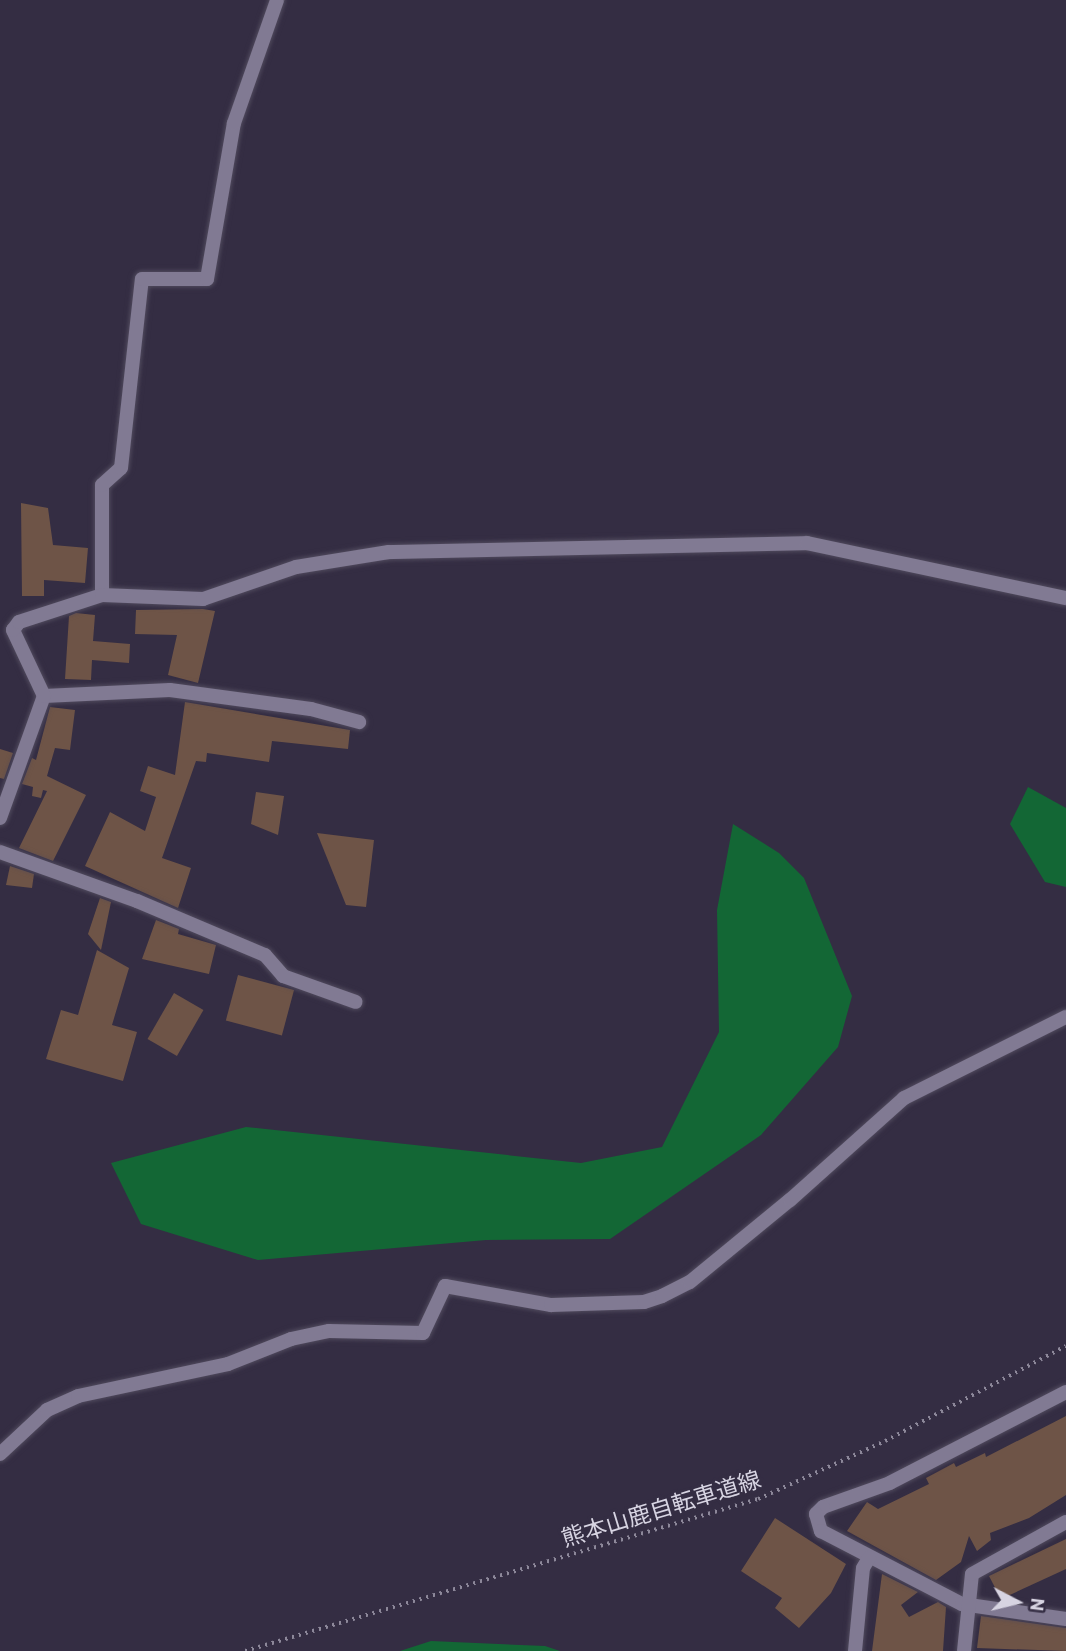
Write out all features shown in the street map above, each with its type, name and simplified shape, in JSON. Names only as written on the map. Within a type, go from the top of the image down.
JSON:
[{"type":"street","points":[[102,595],[102,485],[121,468],[142,279],[207,279],[234,123],[277,0]]},
{"type":"street","points":[[0,818],[44,696],[13,630],[19,622],[102,595],[203,599],[296,567],[389,552],[807,543],[1066,598]]},
{"type":"street","points":[[44,696],[170,690],[312,709],[359,722]]},
{"type":"street","points":[[0,852],[137,901],[265,955],[283,976],[356,1002]]},
{"type":"street","points":[[0,1454],[47,1410],[78,1396],[228,1364],[291,1339],[329,1331],[423,1333],[445,1286],[551,1305],[644,1301],[662,1296],[690,1282],[790,1200],[904,1098],[1066,1017]]},
{"type":"street","points":[[1066,1392],[890,1483],[823,1507],[816,1514],[821,1531],[869,1558],[968,1604],[1066,1619]]},
{"type":"street","points":[[964,1651],[972,1574],[1066,1522]]},
{"type":"street","points":[[855,1651],[863,1567],[869,1558]]},
{"type":"path","name":"熊本山鹿自転車道線","points":[[245,1651],[758,1499],[885,1441],[1066,1346]]},
{"type":"green space","points":[[1028,787],[1066,808],[1066,887],[1045,882],[1010,824]]},
{"type":"green space","points":[[733,824],[779,853],[804,878],[852,996],[838,1047],[761,1135],[610,1239],[486,1240],[258,1260],[141,1224],[111,1163],[246,1127],[581,1163],[662,1147],[719,1032],[717,910]]},
{"type":"green space","points":[[431,1641],[545,1646],[560,1651],[400,1651]]},
{"type":"building","points":[[21,503],[48,508],[53,545],[88,548],[85,583],[44,580],[44,596],[22,596]]},
{"type":"building","points":[[136,610],[215,611],[198,683],[168,675],[177,635],[135,634]]},
{"type":"building","points":[[76,613],[95,615],[93,641],[130,644],[129,663],[92,660],[91,680],[65,679],[69,616]]},
{"type":"building","points":[[185,702],[350,730],[348,749],[272,741],[269,762],[207,753],[206,762],[196,761],[162,858],[191,868],[178,908],[85,866],[110,812],[145,831],[156,797],[140,791],[148,766],[175,775]]},
{"type":"building","points":[[50,707],[75,710],[70,750],[55,748],[47,776],[86,795],[53,861],[19,848],[47,791],[43,790],[41,798],[32,796],[33,787],[22,784],[32,758],[36,760]]},
{"type":"building","points":[[0,749],[13,753],[4,779],[0,778]]},
{"type":"building","points":[[256,792],[284,796],[278,835],[251,824]]},
{"type":"building","points":[[317,833],[374,840],[366,907],[346,905]]},
{"type":"building","points":[[10,866],[34,874],[32,888],[6,885]]},
{"type":"building","points":[[100,898],[111,902],[101,950],[88,934]]},
{"type":"building","points":[[156,920],[179,929],[178,934],[216,945],[209,974],[142,959]]},
{"type":"building","points":[[97,950],[129,968],[112,1025],[137,1032],[123,1081],[46,1059],[61,1010],[78,1015]]},
{"type":"building","points":[[238,975],[294,990],[282,1035],[226,1020]]},
{"type":"building","points":[[174,993],[203,1010],[177,1056],[148,1039]]},
{"type":"building","points":[[1066,1416],[1066,1495],[1029,1518],[990,1533],[991,1540],[977,1551],[969,1536],[961,1562],[936,1580],[847,1531],[867,1502],[878,1509],[929,1484],[926,1478],[954,1463],[956,1467],[985,1453],[986,1457]]},
{"type":"building","points":[[775,1518],[846,1564],[831,1593],[799,1628],[775,1608],[782,1598],[741,1571]]},
{"type":"building","points":[[1066,1539],[1066,1569],[1001,1599],[989,1576]]},
{"type":"building","points":[[882,1574],[918,1592],[901,1605],[909,1617],[938,1602],[946,1607],[943,1651],[872,1651]]},
{"type":"building","points":[[981,1616],[1066,1628],[1066,1651],[977,1648]]}]
